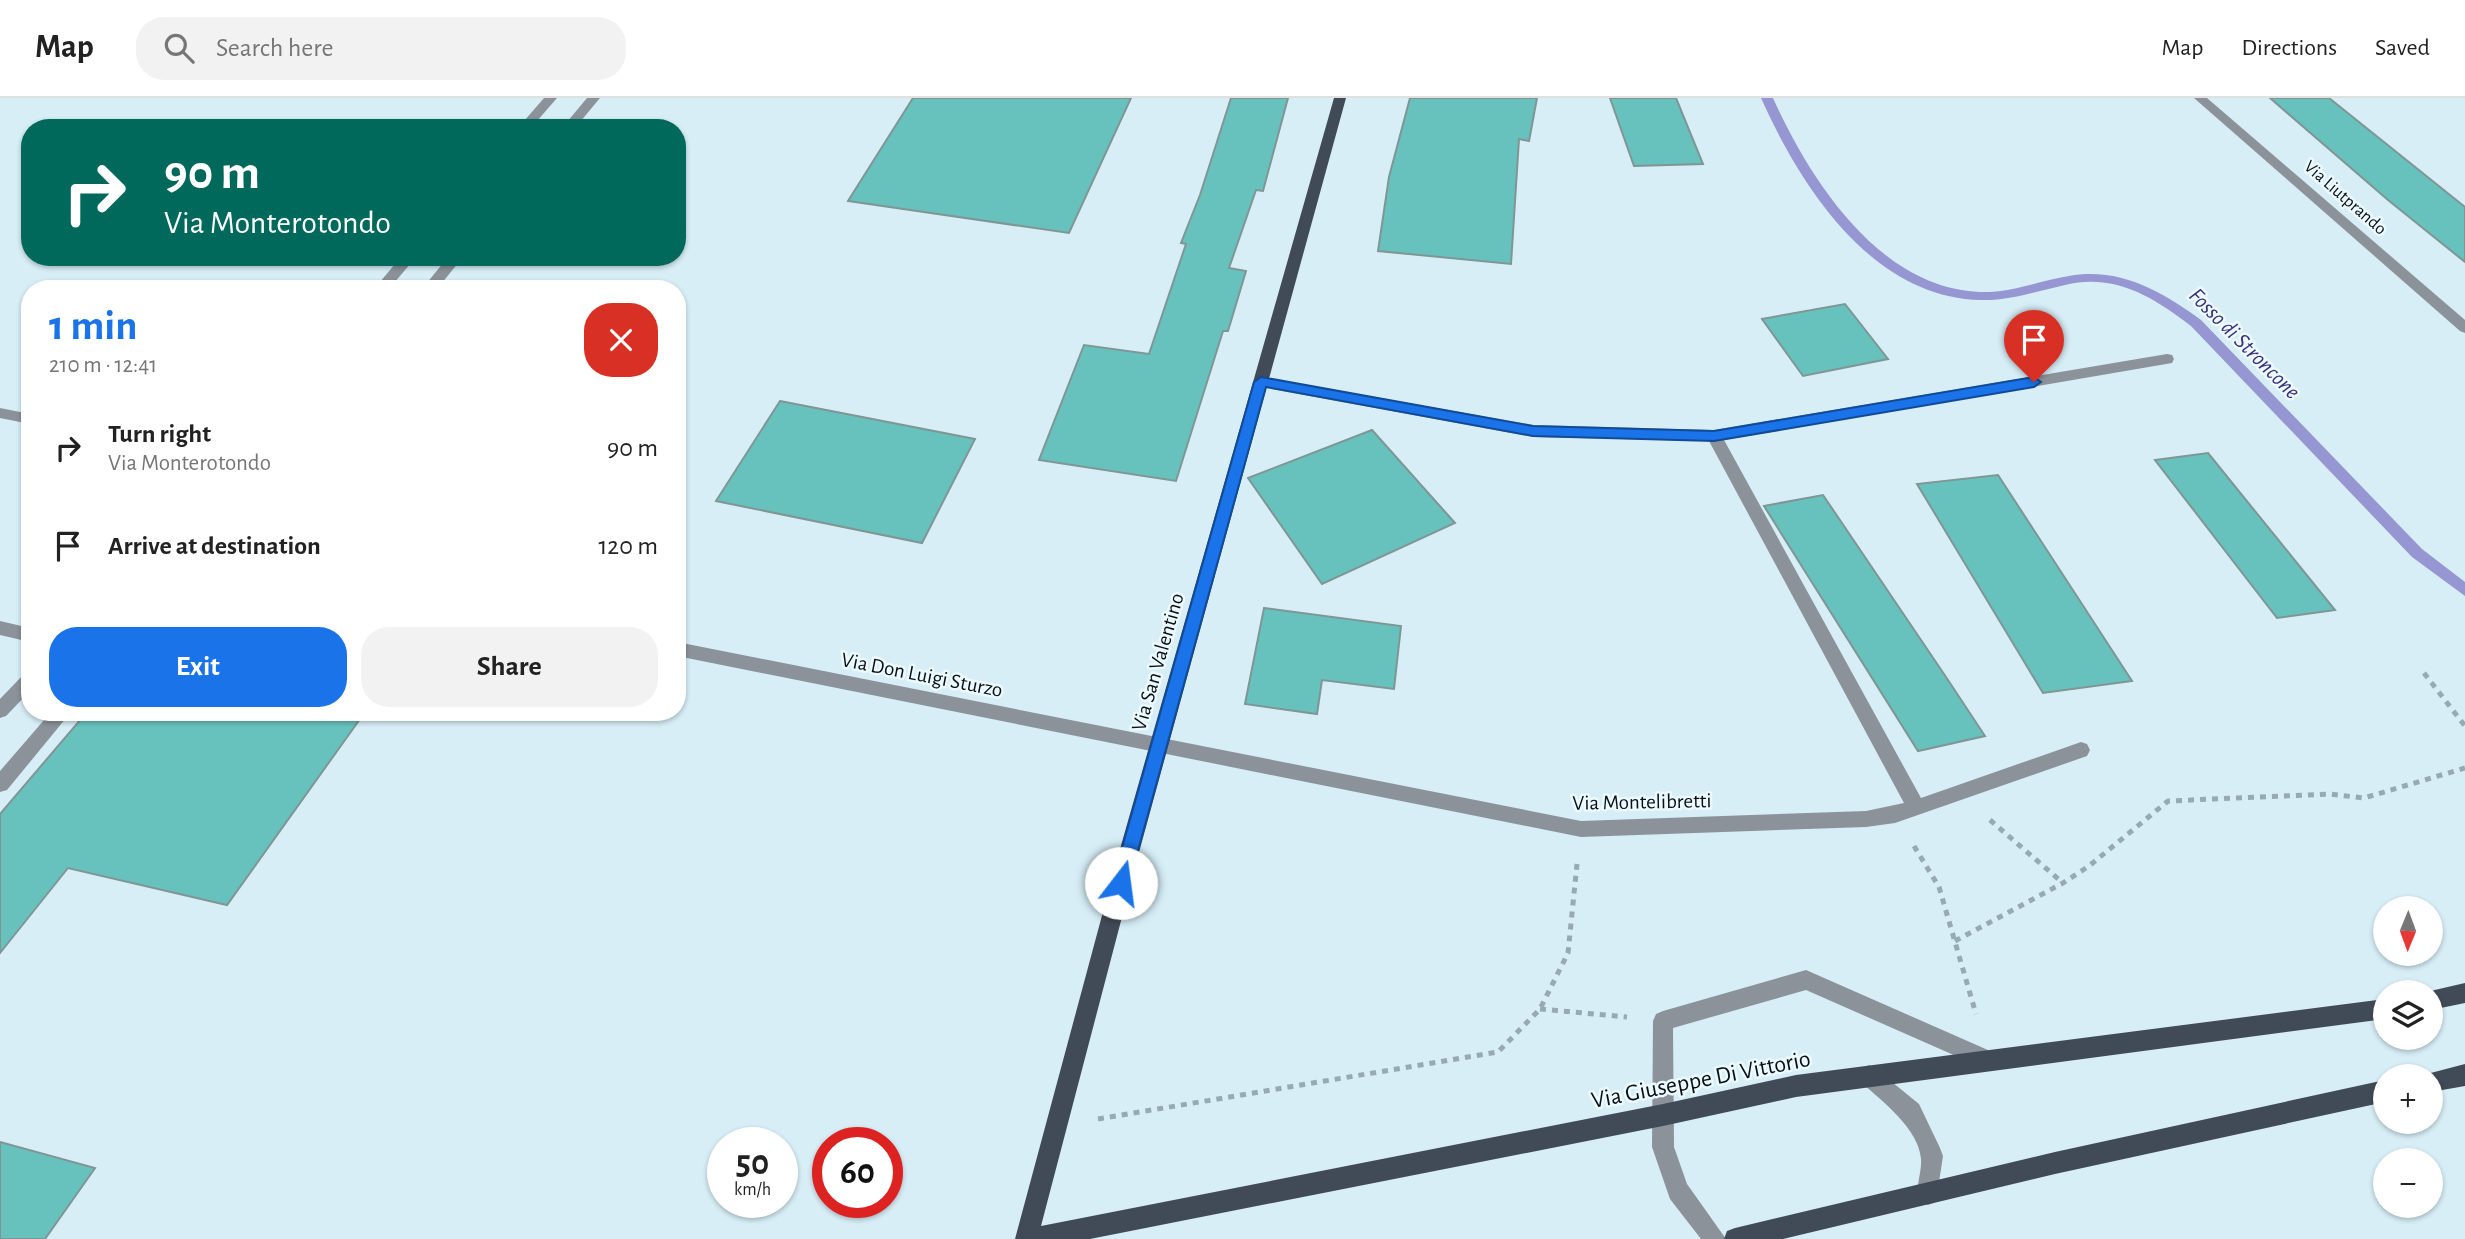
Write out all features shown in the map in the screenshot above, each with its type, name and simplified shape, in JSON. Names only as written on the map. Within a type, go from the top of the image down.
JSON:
[{"type":"main road","name":"Via San Valentino","points":[[1026,1239],[1158,746],[1340,98]]},
{"type":"main road","points":[[2443,998],[2465,993]]},
{"type":"main road","name":"Via Giuseppe Di Vittorio","points":[[1033,1239],[1663,1115],[1796,1086],[2373,1011]]},
{"type":"main road","points":[[2443,1080],[2465,1075]]},
{"type":"main road","points":[[1735,1239],[1773,1235],[2069,1160],[2373,1094]]},
{"type":"street","points":[[532,119],[551,98]]},
{"type":"street","points":[[576,119],[594,98]]},
{"type":"street","name":"Via Liutprando","points":[[2200,98],[2465,328]]},
{"type":"street","points":[[389,280],[401,266]]},
{"type":"street","points":[[437,280],[448,266]]},
{"type":"street","points":[[1261,382],[1533,431],[1714,436],[2167,359]]},
{"type":"street","points":[[0,413],[21,417]]},
{"type":"street","points":[[1714,436],[1916,807]]},
{"type":"street","points":[[0,628],[21,633]]},
{"type":"street","name":"Via Don Luigi Sturzo","points":[[686,651],[1158,746]]},
{"type":"street","points":[[0,711],[21,689]]},
{"type":"street","points":[[0,784],[54,721]]},
{"type":"street","name":"Via Montelibretti","points":[[1158,746],[1581,829],[1866,819],[1895,815],[2081,750]]},
{"type":"street","points":[[1715,1239],[1678,1191],[1663,1147],[1663,1021],[1806,979],[1990,1061]]},
{"type":"street","points":[[1869,1076],[1911,1112],[1932,1156],[1928,1194]]},
{"type":"path","points":[[2424,673],[2465,726]]},
{"type":"path","points":[[1955,941],[2063,883],[2089,866],[2168,801],[2329,794],[2364,798],[2465,768]]},
{"type":"path","points":[[1958,792],[2063,883]]},
{"type":"path","points":[[1895,815],[1939,887],[1990,1061]]},
{"type":"path","points":[[1055,1127],[1498,1052],[1540,1009],[1568,953],[1576,881]]},
{"type":"path","points":[[1540,1009],[1663,1021]]},
{"type":"building","points":[[913,98],[1131,98],[1069,233],[848,201]]},
{"type":"building","points":[[1231,98],[1288,98],[1263,191],[1256,190],[1229,268],[1246,271],[1228,331],[1223,331],[1176,481],[1039,460],[1084,345],[1149,354],[1186,244],[1181,243],[1200,195]]},
{"type":"building","points":[[1410,98],[1537,98],[1529,141],[1519,139],[1511,264],[1378,251],[1389,177]]},
{"type":"building","points":[[1610,98],[1676,98],[1703,164],[1634,166]]},
{"type":"building","points":[[2270,98],[2329,98],[2465,207],[2465,262],[2388,200]]},
{"type":"building","points":[[1845,304],[1888,359],[1803,376],[1762,319]]},
{"type":"building","points":[[780,401],[975,439],[922,543],[716,501]]},
{"type":"building","points":[[1372,430],[1455,523],[1322,584],[1248,478]]},
{"type":"building","points":[[2208,453],[2335,610],[2277,618],[2155,460]]},
{"type":"building","points":[[1998,475],[2132,681],[2043,693],[1917,484]]},
{"type":"building","points":[[1823,495],[1985,736],[1918,751],[1764,506]]},
{"type":"building","points":[[1264,608],[1401,626],[1394,689],[1322,680],[1317,714],[1245,704]]},
{"type":"building","points":[[79,721],[359,721],[227,905],[68,868],[0,953],[0,814]]},
{"type":"building","points":[[0,1142],[95,1168],[45,1239],[0,1239]]},
{"type":"waterway","name":"Fosso di Stroncone","points":[[1767,98],[1781,130],[1823,196],[1849,227],[1878,255],[1909,276],[1943,291],[1979,296],[2013,293],[2080,278],[2106,279],[2144,289],[2174,305],[2196,323],[2417,553],[2465,590]]},
{"type":"route","points":[[1121,883],[1261,382],[1533,431],[1714,436],[2034,382]]}]
